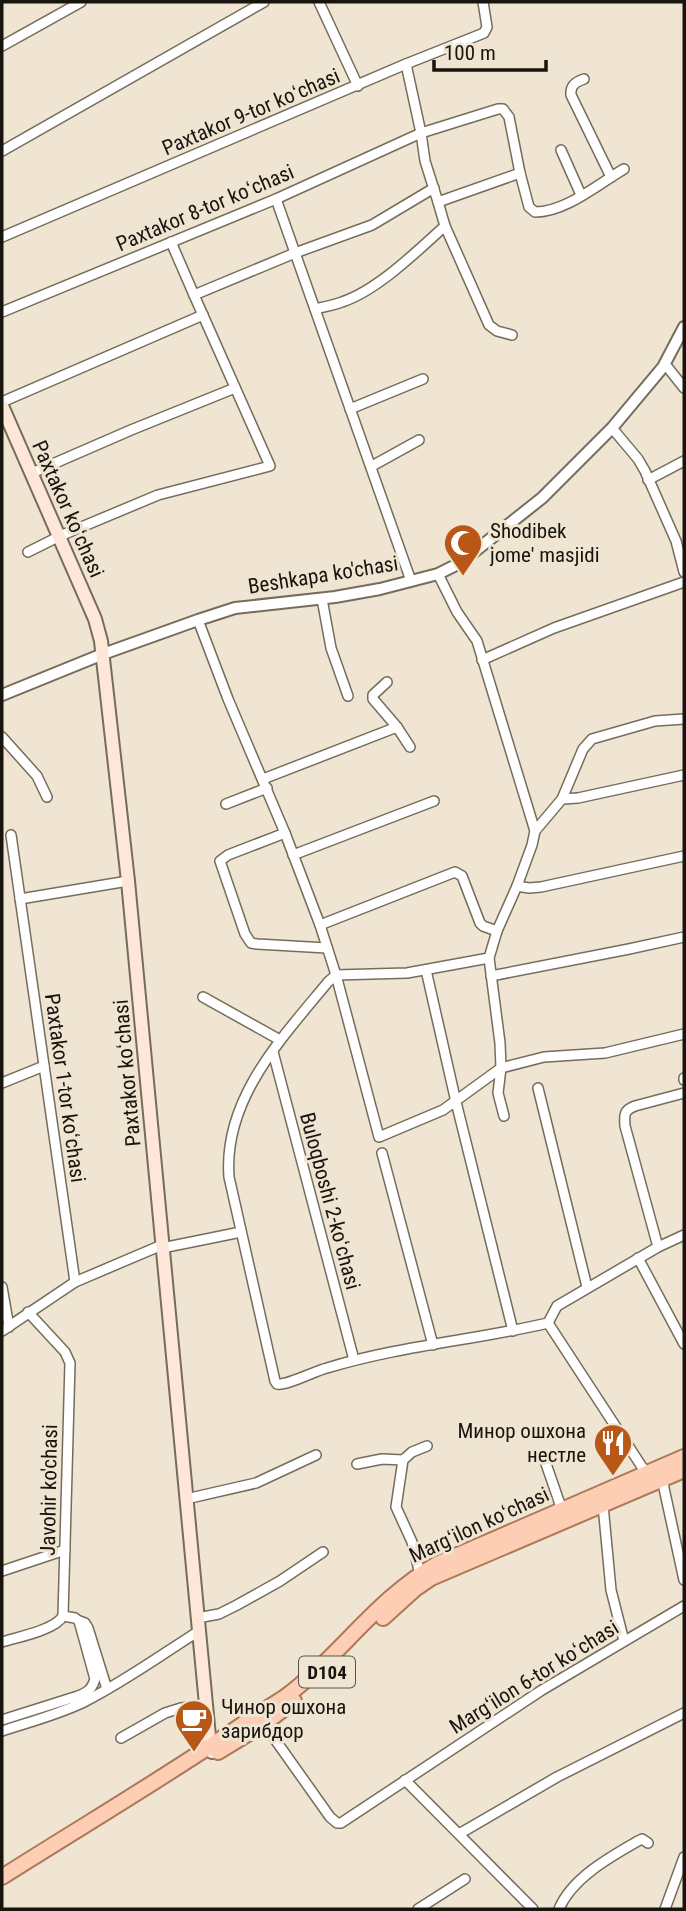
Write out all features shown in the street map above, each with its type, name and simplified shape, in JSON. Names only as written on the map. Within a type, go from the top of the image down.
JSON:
[{"type":"main road","name":"Paxtakor koʻchasi","points":[[2,404],[95,619],[103,654],[128,881],[211,1751]]},
{"type":"main road","name":"Margʻilon koʻchasi","points":[[2,1888],[211,1751],[294,1689],[396,1592],[419,1574],[684,1457]]},
{"type":"main road","name":"Margʻilon koʻchasi","points":[[2,1877],[211,1751],[264,1724],[319,1680],[397,1605],[431,1578],[684,1469]]},
{"type":"street","points":[[2,46],[81,2]]},
{"type":"street","points":[[2,151],[264,2]]},
{"type":"street","points":[[319,2],[358,86]]},
{"type":"street","name":"Paxtakor 9-tor koʻchasi","points":[[2,237],[487,30],[483,2]]},
{"type":"street","points":[[406,64],[425,161],[445,226],[489,325],[497,331],[512,335]]},
{"type":"street","points":[[584,79],[572,86],[571,95],[611,177]]},
{"type":"street","name":"Paxtakor 8-tor koʻchasi","points":[[2,312],[276,199],[421,133],[498,109],[502,109],[509,117],[520,173],[530,207],[535,212],[559,207],[624,169]]},
{"type":"street","points":[[561,150],[581,195]]},
{"type":"street","points":[[438,202],[520,173]]},
{"type":"street","points":[[194,295],[295,253],[372,225],[434,188]]},
{"type":"street","points":[[276,199],[411,581]]},
{"type":"street","points":[[315,309],[344,302],[366,290],[445,226]]},
{"type":"street","points":[[28,552],[158,495],[270,466],[171,242]]},
{"type":"street","points":[[2,404],[203,315]]},
{"type":"street","name":"Beshkapa ko'chasi","points":[[2,695],[103,654],[235,608],[380,590],[439,574],[460,564],[533,506],[580,462],[666,363],[684,327]]},
{"type":"street","points":[[666,363],[684,388]]},
{"type":"street","points":[[350,408],[423,379]]},
{"type":"street","points":[[32,473],[235,388]]},
{"type":"street","points":[[612,428],[638,459],[676,541],[684,572]]},
{"type":"street","points":[[372,466],[419,440]]},
{"type":"street","points":[[648,480],[684,461]]},
{"type":"street","points":[[439,574],[457,612],[477,641],[535,831]]},
{"type":"street","points":[[482,660],[554,628],[684,582]]},
{"type":"street","points":[[322,599],[331,648],[348,696]]},
{"type":"street","points":[[198,620],[320,925],[379,1137],[443,1110],[500,1068],[544,1057],[605,1053],[684,1034]]},
{"type":"street","points":[[387,682],[373,695],[373,699],[410,747]]},
{"type":"street","points":[[503,1116],[498,1093],[500,1043],[489,958],[535,831],[562,799],[583,749],[592,739],[655,721],[684,719]]},
{"type":"street","points":[[262,779],[397,727]]},
{"type":"street","points":[[2,737],[37,776],[47,797]]},
{"type":"street","points":[[562,799],[578,798],[684,775]]},
{"type":"street","points":[[226,804],[267,789]]},
{"type":"street","points":[[293,855],[434,801]]},
{"type":"street","points":[[285,833],[220,860],[245,934],[251,943],[327,948]]},
{"type":"street","name":"Paxtakor 1-tor koʻchasi","points":[[11,835],[75,1282]]},
{"type":"street","points":[[517,886],[541,887],[684,856]]},
{"type":"street","points":[[320,925],[455,872],[462,876],[480,923],[497,931]]},
{"type":"street","points":[[20,900],[128,881]]},
{"type":"street","points":[[491,975],[684,937]]},
{"type":"street","points":[[489,958],[426,971],[336,975],[327,982],[280,1040],[240,1106],[232,1139],[229,1177],[277,1384],[284,1385],[316,1371],[375,1354],[548,1323]]},
{"type":"street","points":[[426,971],[513,1331]]},
{"type":"street","points":[[203,997],[280,1040]]},
{"type":"street","name":"Buloqboshi 2-koʻchasi","points":[[273,1052],[354,1360]]},
{"type":"street","points":[[2,1083],[44,1066]]},
{"type":"street","points":[[538,1088],[587,1287]]},
{"type":"street","points":[[658,1247],[625,1126],[625,1113],[627,1109],[635,1106],[684,1093]]},
{"type":"street","points":[[383,1153],[433,1345]]},
{"type":"street","points":[[5,1329],[75,1282],[162,1247],[241,1232]]},
{"type":"street","points":[[548,1323],[556,1306],[638,1258],[684,1235]]},
{"type":"street","points":[[638,1258],[684,1344]]},
{"type":"street","points":[[2,1287],[5,1329]]},
{"type":"street","name":"Javohir ko'chasi","points":[[28,1312],[65,1352],[70,1363],[63,1616]]},
{"type":"street","points":[[548,1323],[646,1473]]},
{"type":"street","points":[[419,1574],[412,1542],[396,1507],[403,1460],[412,1452],[427,1446]]},
{"type":"street","points":[[186,1499],[256,1483],[316,1455]]},
{"type":"street","points":[[544,1458],[562,1510]]},
{"type":"street","points":[[357,1464],[382,1459],[403,1460]]},
{"type":"street","points":[[662,1479],[684,1580]]},
{"type":"street","points":[[603,1505],[611,1590],[624,1641]]},
{"type":"street","points":[[2,1570],[65,1550]]},
{"type":"street","points":[[2,1731],[56,1714],[107,1689],[198,1624],[280,1581],[323,1552]]},
{"type":"street","name":"Margʻilon 6-tor koʻchasi","points":[[264,1724],[330,1817],[341,1823],[542,1690],[684,1606]]},
{"type":"street","points":[[2,1642],[51,1626],[63,1616],[75,1618],[85,1623],[88,1628],[107,1689]]},
{"type":"street","points":[[2,1720],[78,1696],[93,1687],[95,1679],[79,1621]]},
{"type":"street","points":[[121,1738],[165,1713],[206,1704]]},
{"type":"street","points":[[459,1835],[557,1777],[684,1713]]},
{"type":"street","points":[[404,1780],[533,1909]]},
{"type":"street","points":[[559,1909],[568,1893],[599,1864],[642,1839],[648,1843]]},
{"type":"street","points":[[665,1909],[684,1857]]},
{"type":"street","points":[[418,1909],[466,1879]]},
{"type":"place","name":"Shodibek jome' masjidi","points":[[463,577]]},
{"type":"place","name":"Минор ошхона нестле","points":[[613,1477]]},
{"type":"place","name":"Чинор ошхона зарибдор","points":[[194,1753]]}]
